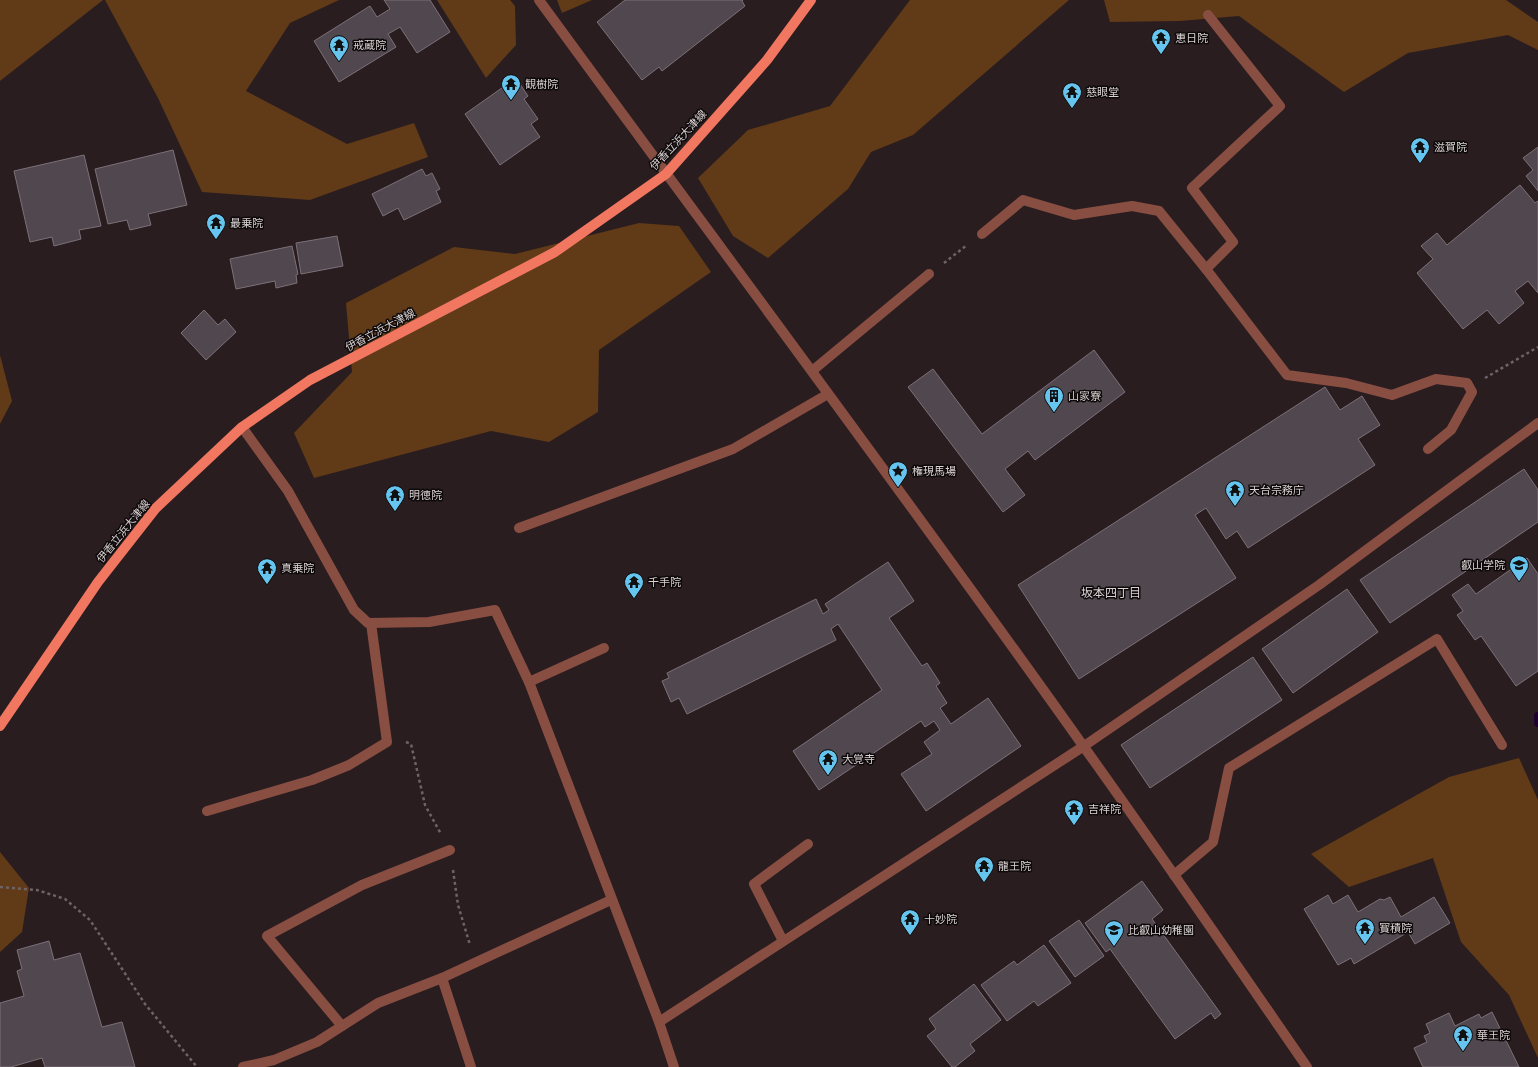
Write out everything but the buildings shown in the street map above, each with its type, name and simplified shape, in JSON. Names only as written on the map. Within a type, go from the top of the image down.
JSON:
[{"type":"main road","name":"伊香立浜大津線","points":[[0,726],[98,582],[156,508],[242,427],[310,380],[555,252],[666,174],[767,60],[811,0]]},
{"type":"street","points":[[539,0],[812,371],[1084,746],[1304,1066]]},
{"type":"street","points":[[1206,269],[1233,242],[1192,188],[1280,106],[1208,15]]},
{"type":"street","points":[[982,234],[1023,200],[1074,215],[1132,206],[1159,211],[1206,269],[1286,375],[1346,382],[1392,395],[1436,379],[1467,383],[1472,392],[1451,430],[1428,449]]},
{"type":"street","points":[[812,371],[929,274]]},
{"type":"street","points":[[519,528],[732,449],[828,394]]},
{"type":"street","points":[[659,1022],[1084,746],[1319,585],[1538,423]]},
{"type":"street","points":[[242,427],[288,491],[354,610],[368,623],[429,622],[495,610],[529,682],[611,900],[659,1022],[674,1067]]},
{"type":"street","points":[[207,811],[312,780],[349,765],[387,742],[371,623]]},
{"type":"street","points":[[1174,875],[1214,842],[1229,768],[1437,639],[1502,745]]},
{"type":"street","points":[[529,682],[604,648]]},
{"type":"street","points":[[783,941],[754,884],[808,844]]},
{"type":"street","points":[[342,1026],[267,936],[362,885],[450,850]]},
{"type":"street","points":[[244,1067],[274,1060],[310,1045],[378,1003],[442,978],[611,900]]},
{"type":"street","points":[[442,978],[471,1067]]},
{"type":"path","points":[[929,274],[982,234]]},
{"type":"path","points":[[1469,387],[1538,347]]},
{"type":"path","points":[[0,887],[37,890],[65,900],[90,920],[119,962],[145,1004],[198,1067]]},
{"type":"shaded area","points":[[0,0],[103,0],[0,81]]},
{"type":"shaded area","points":[[105,0],[339,0],[290,23],[246,91],[347,144],[414,123],[428,157],[310,200],[202,192],[158,98]]},
{"type":"shaded area","points":[[437,0],[510,0],[515,6],[516,45],[486,78]]},
{"type":"shaded area","points":[[557,0],[592,0],[562,13]]},
{"type":"shaded area","points":[[910,0],[1069,0],[913,135],[871,152],[848,189],[768,258],[733,236],[698,178],[748,130],[830,106]]},
{"type":"shaded area","points":[[1104,0],[1506,0],[1538,22],[1538,50],[1508,35],[1408,53],[1344,92],[1239,16],[1180,21],[1110,22]]},
{"type":"shaded area","points":[[639,223],[679,226],[711,272],[599,350],[598,412],[549,442],[491,431],[314,478],[294,433],[352,372],[346,303],[454,247],[515,254]]},
{"type":"shaded area","points":[[0,355],[12,401],[0,424]]},
{"type":"shaded area","points":[[1519,758],[1538,800],[1538,1058],[1509,995],[1461,942],[1433,858],[1349,887],[1311,854],[1449,777]]},
{"type":"shaded area","points":[[0,852],[29,888],[22,932],[0,952]]},
{"type":"waterway","points":[[1538,716],[1538,723]]},
{"type":"place","name":"恵日院","points":[[1161,55]]},
{"type":"place","name":"戒蔵院","points":[[339,62]]},
{"type":"place","name":"観樹院","points":[[511,101]]},
{"type":"place","name":"慈眼堂","points":[[1072,109]]},
{"type":"place","name":"滋賀院","points":[[1420,164]]},
{"type":"place","name":"最乗院","points":[[216,240]]},
{"type":"place","name":"山家寮","points":[[1054,413]]},
{"type":"place","name":"権現馬場","points":[[898,488]]},
{"type":"place","name":"天台宗務庁","points":[[1235,507]]},
{"type":"place","name":"明徳院","points":[[395,512]]},
{"type":"place","name":"叡山学院","points":[[1519,582]]},
{"type":"place","name":"真乗院","points":[[267,585]]},
{"type":"place","name":"千手院","points":[[634,599]]},
{"type":"place","name":"大覚寺","points":[[828,776]]},
{"type":"place","name":"吉祥院","points":[[1074,826]]},
{"type":"place","name":"龍王院","points":[[984,883]]},
{"type":"place","name":"十妙院","points":[[910,936]]},
{"type":"place","name":"寳積院","points":[[1365,945]]},
{"type":"place","name":"比叡山幼稚園","points":[[1114,947]]},
{"type":"place","name":"華王院","points":[[1463,1052]]},
{"type":"district","name":"坂本四丁目","points":[[1111,593]]}]
